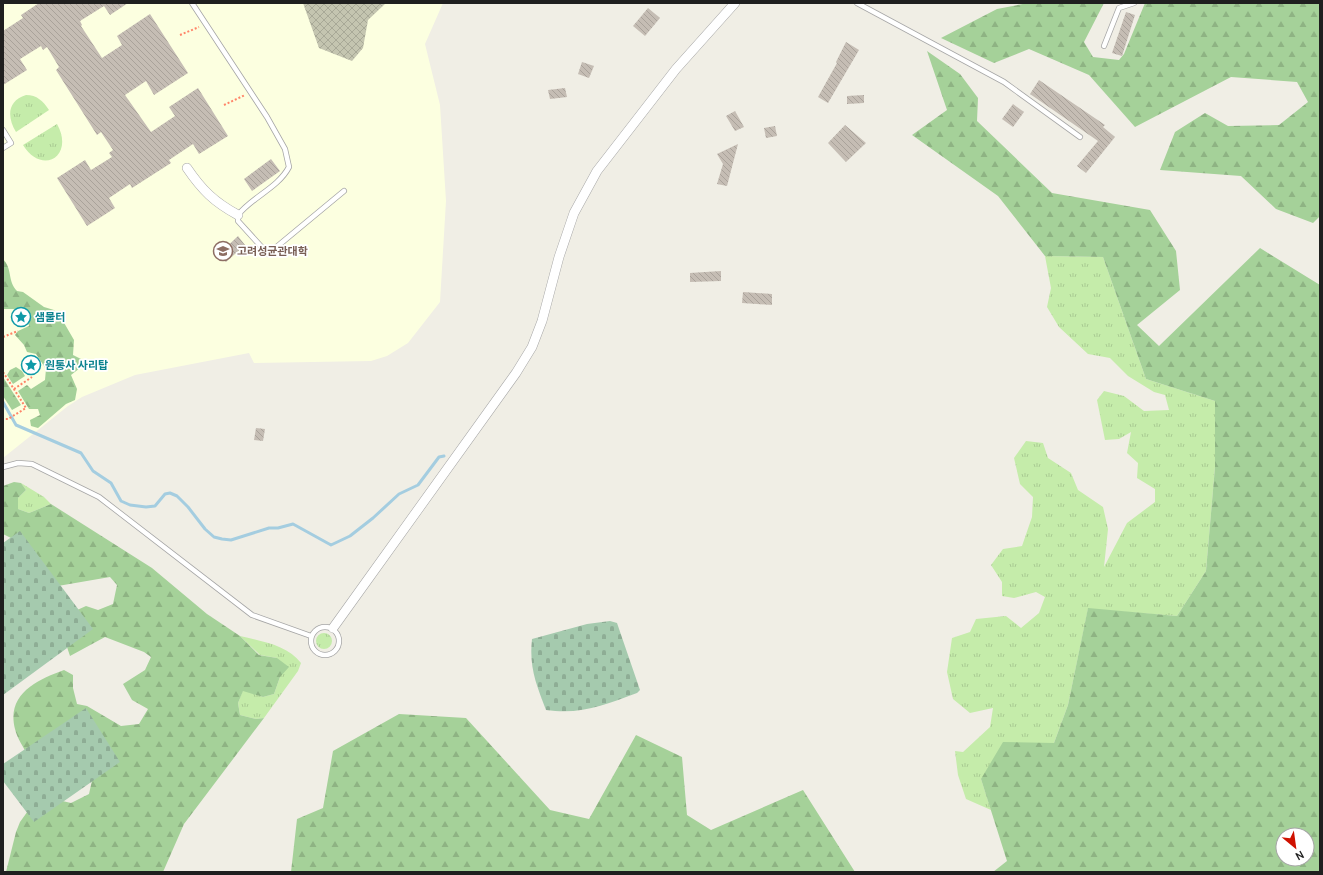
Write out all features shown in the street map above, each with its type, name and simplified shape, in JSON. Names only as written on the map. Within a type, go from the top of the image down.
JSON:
[{"type":"street","points":[[332,628],[516,373],[532,347],[574,213],[597,171],[676,69],[735,3]]},
{"type":"street","points":[[187,168],[202,190],[222,206],[238,215]]},
{"type":"lane","points":[[192,3],[285,149],[289,167],[285,175],[244,207],[238,215],[238,221],[268,254],[344,191]]},
{"type":"lane","points":[[857,3],[1004,82],[1080,137]]},
{"type":"lane","points":[[1104,46],[1119,8],[1134,3]]},
{"type":"lane","points":[[3,130],[11,143],[3,148]]},
{"type":"lane","points":[[3,468],[18,463],[32,464],[98,498],[252,615],[311,636]]},
{"type":"lane","points":[[326,626],[332,628],[337,633],[339,639],[338,646],[335,651],[329,655],[317,653],[310,642],[311,636],[314,630],[320,627],[326,626]]},
{"type":"path","points":[[180,35],[206,24]]},
{"type":"path","points":[[224,105],[250,92]]},
{"type":"path","points":[[3,337],[18,331]]},
{"type":"path","points":[[3,372],[26,408],[8,419],[3,419]]},
{"type":"path","points":[[14,389],[32,377]]},
{"type":"shaded area","name":"고려성균관대학","points":[[3,3],[443,3],[425,44],[440,105],[446,201],[440,302],[408,343],[387,356],[371,361],[254,363],[249,353],[135,375],[82,397],[68,406],[3,458]]},
{"type":"shaded area","points":[[303,3],[386,3],[368,20],[363,48],[352,61],[319,48]]},
{"type":"green space","points":[[1028,3],[1104,3],[1084,42],[1093,57],[1119,60],[1124,54],[1145,3],[1320,3],[1320,216],[1313,223],[1276,209],[1241,176],[1160,170],[1175,132],[1205,113],[1228,126],[1279,125],[1308,102],[1297,82],[1231,77],[1135,127],[1089,75],[1029,49],[994,63],[941,38],[997,9]]},
{"type":"green space","points":[[927,51],[960,74],[978,98],[977,121],[1052,193],[1150,210],[1176,251],[1180,290],[1137,325],[1159,346],[1260,248],[1320,285],[1320,872],[993,872],[1007,861],[981,779],[1003,742],[1054,743],[1068,705],[1088,608],[1177,616],[1206,571],[1215,467],[1215,401],[1146,379],[1103,257],[1045,256],[998,196],[912,135],[947,110]]},
{"type":"green space","points":[[26,95],[39,99],[49,110],[16,132],[11,121],[10,110],[15,101]]},
{"type":"green space","points":[[57,124],[61,135],[62,145],[59,153],[54,158],[47,160],[39,159],[31,154],[23,145]]},
{"type":"green space","points":[[1045,256],[1103,257],[1146,379],[1215,401],[1215,467],[1206,571],[1177,616],[1088,609],[1068,705],[1054,743],[981,779],[991,810],[966,799],[958,775],[955,751],[963,752],[990,727],[993,708],[970,713],[953,699],[947,672],[952,638],[970,632],[976,619],[1006,616],[1021,628],[1039,613],[1045,597],[1036,592],[1014,598],[1002,596],[1002,582],[991,565],[1003,549],[1022,546],[1032,517],[1033,497],[1020,484],[1014,458],[1026,441],[1043,443],[1048,458],[1071,473],[1078,490],[1103,507],[1108,529],[1104,567],[1127,523],[1155,502],[1155,489],[1137,478],[1138,463],[1127,453],[1131,432],[1119,439],[1105,440],[1097,400],[1104,391],[1124,396],[1144,411],[1169,410],[1165,395],[1154,392],[1128,376],[1110,358],[1088,354],[1059,327],[1047,307],[1051,288]]},
{"type":"green space","points":[[3,259],[8,267],[12,283],[17,291],[23,292],[44,307],[54,310],[63,321],[74,340],[73,355],[81,359],[80,368],[71,375],[77,389],[75,400],[66,404],[38,428],[31,426],[30,420],[40,415],[38,409],[29,409],[18,391],[27,385],[31,389],[45,380],[46,369],[36,354],[27,352],[24,345],[15,335],[18,331],[29,326],[27,314],[21,309],[4,309],[3,311]]},
{"type":"green space","points":[[16,367],[22,371],[25,376],[13,384],[7,375],[10,370]]},
{"type":"green space","points":[[3,377],[21,405],[12,410],[3,396]]},
{"type":"green space","points":[[14,482],[21,483],[26,490],[18,498],[18,509],[29,513],[51,504],[152,568],[207,614],[240,636],[259,655],[277,658],[289,667],[280,677],[274,694],[263,697],[243,691],[238,703],[240,715],[256,719],[264,718],[184,824],[163,872],[6,872],[16,832],[20,822],[30,808],[54,799],[71,803],[89,794],[95,767],[28,756],[16,732],[13,717],[15,706],[19,698],[34,684],[64,670],[73,675],[73,688],[77,704],[87,706],[121,726],[139,724],[148,709],[132,700],[123,684],[145,670],[151,657],[144,652],[105,637],[70,656],[63,635],[75,611],[86,606],[98,610],[113,604],[117,585],[110,577],[52,587],[17,541],[3,534],[3,486]]},
{"type":"green space","points":[[21,483],[44,497],[51,504],[29,513],[18,509],[18,498],[26,490]]},
{"type":"green space","points":[[20,531],[93,629],[3,695],[3,543]]},
{"type":"green space","points":[[610,621],[617,623],[640,690],[637,693],[593,708],[570,711],[546,710],[532,667],[532,639],[587,624]]},
{"type":"green space","points":[[324,633],[331,638],[332,641],[327,648],[324,649],[317,644],[316,641],[321,634]]},
{"type":"green space","points":[[240,636],[282,648],[296,657],[301,663],[298,671],[264,718],[256,719],[240,715],[238,703],[243,690],[263,697],[274,694],[280,677],[277,658],[260,655]]},
{"type":"green space","points":[[86,708],[120,762],[34,822],[3,781],[3,764]]},
{"type":"green space","points":[[399,714],[466,718],[550,810],[589,819],[636,735],[682,757],[687,815],[711,830],[803,790],[855,872],[291,872],[297,819],[323,808],[333,751]]},
{"type":"building","points":[[39,3],[128,3],[110,15],[104,6],[80,21],[81,26],[102,58],[122,45],[117,36],[150,14],[188,73],[154,95],[146,81],[125,95],[151,132],[175,116],[169,107],[198,88],[228,136],[199,154],[193,144],[169,160],[171,163],[132,188],[130,184],[109,198],[115,208],[87,226],[57,178],[85,160],[91,170],[112,157],[109,153],[113,150],[101,132],[97,135],[56,70],[59,67],[47,47],[43,50],[41,46],[20,59],[27,70],[3,85],[3,31],[23,18],[21,15]]},
{"type":"building","points":[[648,8],[660,18],[645,36],[633,26]]},
{"type":"building","points":[[1126,12],[1135,15],[1122,56],[1112,53]]},
{"type":"building","points":[[846,42],[859,50],[828,103],[818,97],[837,63],[836,62]]},
{"type":"building","points":[[582,62],[594,66],[589,78],[578,74]]},
{"type":"building","points":[[1039,80],[1105,125],[1103,127],[1115,137],[1086,173],[1077,166],[1098,141],[1030,94]]},
{"type":"building","points":[[565,88],[567,97],[550,99],[548,90]]},
{"type":"building","points":[[864,95],[864,103],[847,104],[847,96]]},
{"type":"building","points":[[1013,104],[1024,112],[1013,127],[1002,119]]},
{"type":"building","points":[[735,111],[744,127],[735,131],[726,116]]},
{"type":"building","points":[[845,125],[866,143],[846,162],[828,143]]},
{"type":"building","points":[[775,126],[777,136],[766,138],[764,128]]},
{"type":"building","points":[[738,144],[727,186],[717,184],[723,164],[717,154]]},
{"type":"building","points":[[271,159],[280,171],[252,191],[244,179]]},
{"type":"building","points":[[238,236],[245,245],[226,262],[219,254]]},
{"type":"building","points":[[721,271],[721,281],[690,282],[690,273]]},
{"type":"building","points":[[743,292],[772,294],[772,305],[742,303]]},
{"type":"building","points":[[256,428],[265,429],[263,441],[254,440]]},
{"type":"waterway","points":[[3,402],[16,425],[81,453],[93,471],[111,483],[121,501],[130,505],[146,507],[155,506],[165,494],[170,493],[177,496],[188,507],[205,529],[214,537],[222,539],[231,540],[269,528],[278,528],[293,524],[331,545],[350,536],[373,518],[399,494],[418,485],[439,457],[444,456]]},
{"type":"place","name":"고려성균관대학","points":[[223,251]]},
{"type":"place","name":"샘물터","points":[[21,317]]},
{"type":"place","name":"원통사 사리탑","points":[[31,365]]}]
